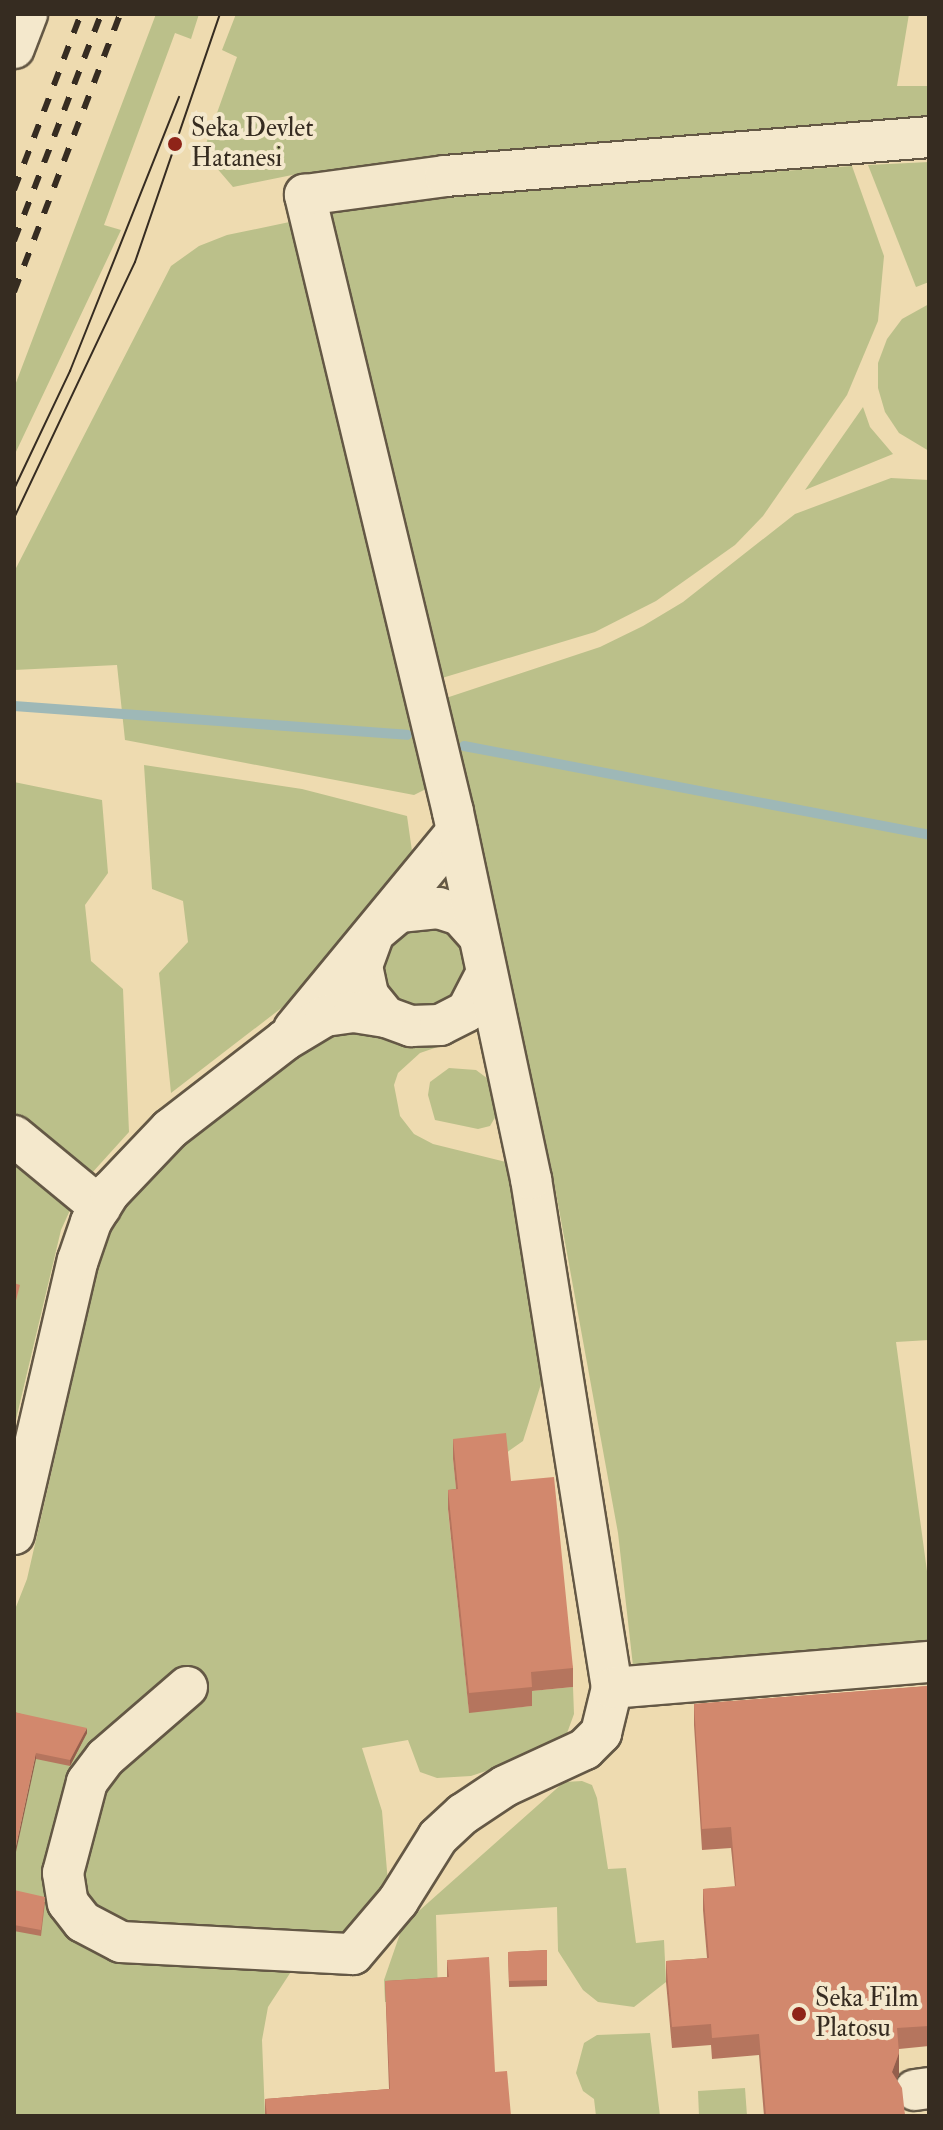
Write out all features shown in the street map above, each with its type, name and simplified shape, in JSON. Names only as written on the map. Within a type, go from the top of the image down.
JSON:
[{"type":"street","points":[[14,48],[27,14]]},
{"type":"street","points":[[187,1687],[105,1758],[87,1782],[63,1873],[68,1903],[92,1929],[121,1942],[353,1954],[398,1901],[438,1837],[463,1814],[505,1786],[585,1749],[601,1733],[612,1688],[531,1179],[457,831],[305,195],[445,176],[929,137]]},
{"type":"street","points":[[285,1040],[457,831]]},
{"type":"street","points":[[386,1017],[368,995],[362,966],[374,933],[399,912],[438,908],[460,915],[477,934]]},
{"type":"street","points":[[14,1534],[78,1260],[100,1207],[170,1129],[285,1040],[325,1016],[354,1012],[386,1017],[411,1026],[440,1025],[467,1011],[486,974]]},
{"type":"street","points":[[14,1136],[100,1207]]},
{"type":"street","points":[[612,1688],[929,1662]]},
{"type":"green space","points":[[156,14],[199,14],[191,39],[175,33],[104,225],[121,230],[14,456],[14,388]]},
{"type":"green space","points":[[236,14],[909,14],[897,86],[929,86],[929,118],[302,173],[233,187],[203,152],[237,57],[222,50]]},
{"type":"green space","points":[[929,162],[929,282],[916,287],[868,165]]},
{"type":"green space","points":[[852,166],[884,256],[878,321],[847,395],[763,516],[735,545],[656,601],[595,632],[432,681],[320,214],[506,191]]},
{"type":"green space","points":[[299,220],[432,786],[414,795],[125,740],[117,665],[14,670],[14,572],[171,266],[199,246],[227,235]]},
{"type":"green space","points":[[929,304],[929,451],[899,433],[885,412],[878,388],[878,363],[887,339],[902,319]]},
{"type":"green space","points":[[863,407],[870,427],[893,454],[805,490]]},
{"type":"green space","points":[[891,478],[929,480],[929,1340],[896,1342],[929,1586],[929,1648],[633,1666],[618,1533],[552,1171],[476,832],[437,701],[600,647],[643,626],[683,602],[795,514]]},
{"type":"green space","points":[[144,765],[302,789],[407,816],[414,865],[288,1003],[171,1093],[159,973],[188,942],[183,901],[152,889]]},
{"type":"green space","points":[[14,782],[102,800],[108,873],[85,905],[91,961],[123,989],[129,1132],[82,1184],[61,1230],[14,1428]]},
{"type":"green space","points":[[426,924],[450,931],[462,943],[469,967],[462,991],[450,1003],[426,1010],[402,1003],[390,991],[383,967],[390,943],[402,931]]},
{"type":"green space","points":[[356,1023],[378,1026],[409,1044],[455,1041],[420,1053],[398,1073],[394,1085],[400,1116],[414,1134],[433,1144],[514,1164],[540,1339],[541,1384],[523,1441],[506,1453],[453,1459],[458,1508],[448,1510],[469,1712],[532,1706],[531,1691],[573,1687],[574,1714],[566,1736],[543,1752],[471,1776],[437,1778],[420,1772],[408,1740],[362,1748],[382,1811],[388,1883],[380,1909],[341,1936],[246,1938],[117,1925],[81,1904],[75,1876],[85,1828],[98,1787],[115,1764],[183,1708],[199,1687],[183,1672],[79,1776],[54,1874],[58,1907],[87,1944],[107,1952],[296,1964],[268,2007],[262,2040],[265,2116],[14,2116],[14,1612],[27,1579],[103,1247],[132,1193],[170,1157],[303,1047],[333,1028]]},
{"type":"green space","points":[[449,1068],[476,1070],[499,1087],[500,1109],[490,1126],[478,1129],[435,1120],[428,1095],[430,1082]]},
{"type":"green space","points":[[582,1781],[592,1785],[597,1798],[608,1869],[626,1868],[636,1943],[664,1940],[666,1982],[634,2007],[598,2002],[583,1990],[558,1951],[557,1907],[436,1915],[438,1999],[385,2002],[384,1980],[403,1925],[564,1782]]},
{"type":"green space","points":[[650,2033],[660,2116],[596,2116],[594,2099],[583,2091],[576,2073],[584,2043],[597,2035]]},
{"type":"green space","points":[[745,2088],[747,2116],[699,2116],[698,2091]]},
{"type":"building","points":[[14,1283],[20,1285],[14,1308]]},
{"type":"building","points":[[506,1433],[511,1481],[554,1477],[573,1668],[531,1672],[532,1687],[469,1693],[448,1490],[458,1489],[453,1439]]},
{"type":"building","points":[[929,1686],[929,2026],[897,2028],[899,2053],[892,2072],[902,2088],[905,2116],[766,2116],[759,2034],[712,2038],[711,2024],[672,2027],[666,1961],[709,1958],[703,1889],[736,1886],[731,1827],[702,1829],[694,1704]]},
{"type":"building","points":[[14,1712],[87,1728],[70,1760],[36,1753],[14,1855]]},
{"type":"building","points":[[14,1890],[45,1897],[41,1930],[14,1925]]},
{"type":"building","points":[[547,1950],[547,1980],[509,1981],[508,1952]]},
{"type":"building","points":[[489,1957],[495,2072],[507,2071],[511,2116],[267,2116],[265,2099],[390,2089],[385,1981],[449,1977],[447,1960]]},
{"type":"waterway","points":[[14,706],[407,735]]},
{"type":"waterway","points":[[464,746],[929,835]]},
{"type":"tram line","points":[[14,518],[135,262],[220,14]]},
{"type":"tram line","points":[[14,489],[70,371],[179,97]]},
{"type":"railway","points":[[14,190],[81,14]]},
{"type":"railway","points":[[14,241],[101,14]]},
{"type":"railway","points":[[14,292],[120,14]]},
{"type":"place","name":"Seka Devlet Hatanesi","points":[[175,144]]},
{"type":"place","name":"Seka Film Platosu","points":[[799,2014]]}]
